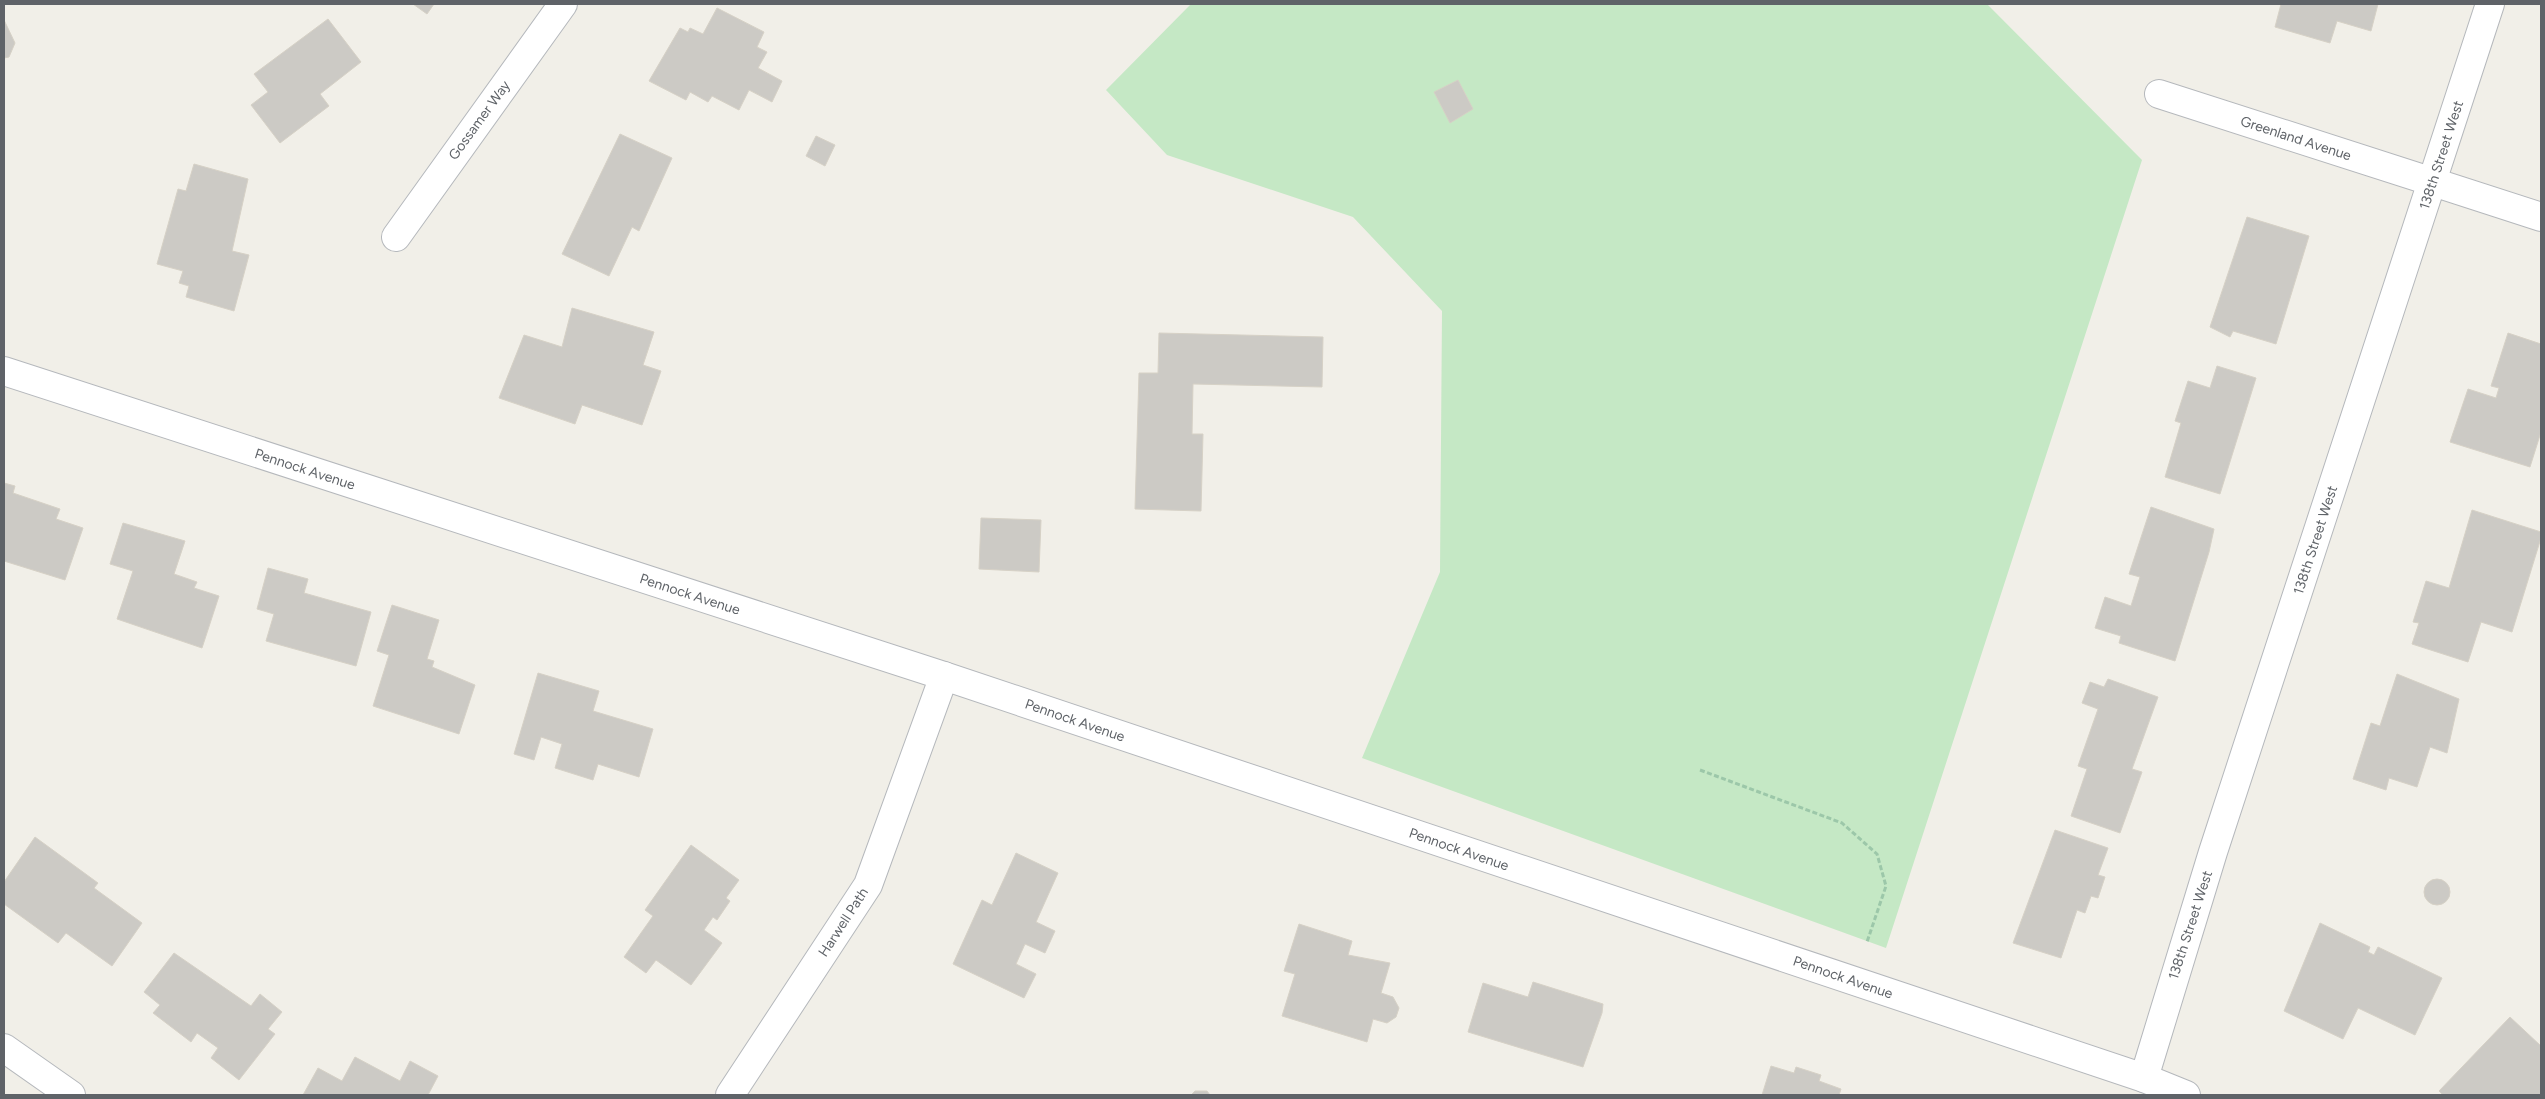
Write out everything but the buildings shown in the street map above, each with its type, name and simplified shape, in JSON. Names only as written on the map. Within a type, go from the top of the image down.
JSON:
[{"type":"street","name":"Gossamer Way","points":[[396,237],[563,4]]},
{"type":"street","name":"138th Street West","points":[[2144,1078],[2210,861],[2490,4]]},
{"type":"street","name":"Greenland Avenue","points":[[2159,94],[2432,182]]},
{"type":"street","points":[[2432,182],[2541,217]]},
{"type":"street","name":"Pennock Avenue","points":[[4,371],[944,676],[2144,1078],[2186,1095]]},
{"type":"street","name":"Harwell Path","points":[[730,1095],[868,885],[944,676]]},
{"type":"street","points":[[4,1048],[71,1095]]},
{"type":"path","points":[[1700,770],[1842,822],[1877,854],[1886,886],[1867,942]]},
{"type":"green space","points":[[1191,4],[1987,4],[2142,160],[1886,948],[1362,758],[1440,572],[1442,311],[1353,217],[1167,155],[1106,90]]}]
